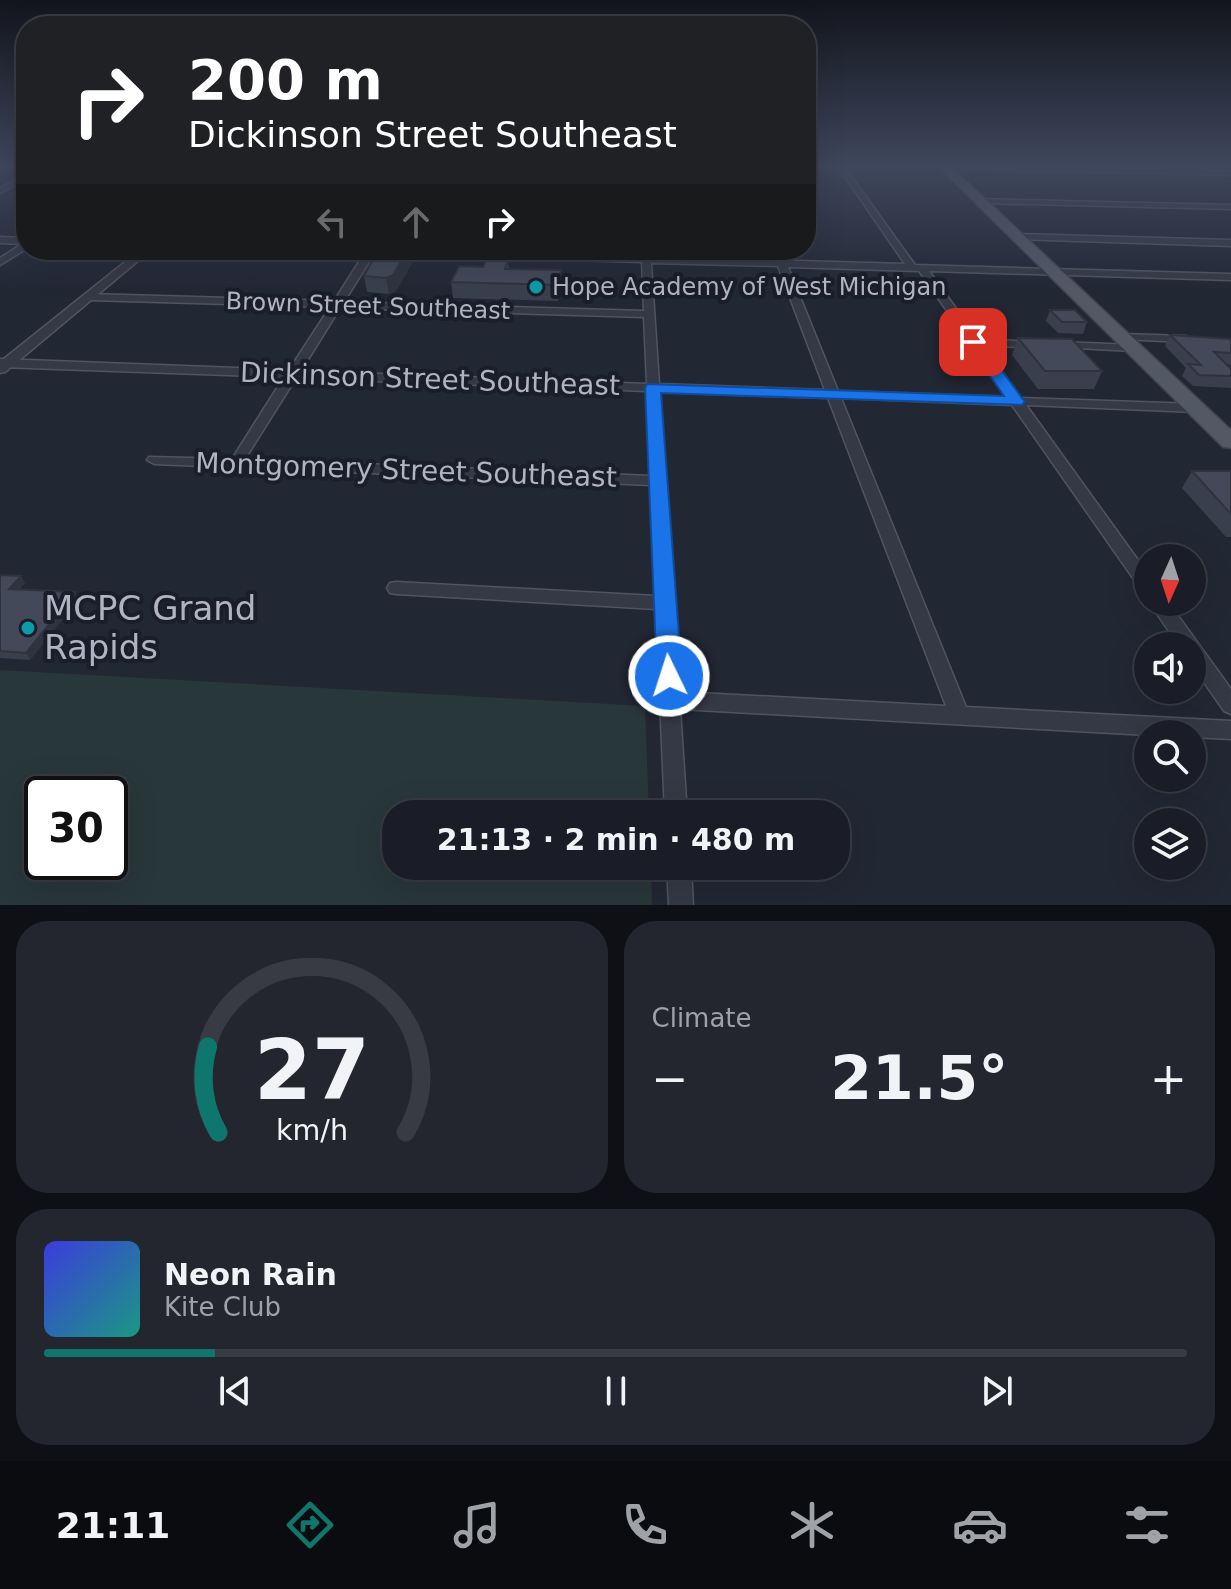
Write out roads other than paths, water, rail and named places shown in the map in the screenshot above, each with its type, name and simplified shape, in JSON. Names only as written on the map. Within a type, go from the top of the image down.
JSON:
[{"type":"main road","points":[[987,207],[1196,408],[1222,426],[1231,442]]},
{"type":"street","points":[[872,207],[1017,401],[1134,567]]},
{"type":"street","points":[[1018,237],[1231,243]]},
{"type":"street","points":[[2,365],[134,260]]},
{"type":"street","points":[[236,463],[365,260]]},
{"type":"street","points":[[646,260],[675,800]]},
{"type":"street","points":[[720,260],[1231,277]]},
{"type":"street","points":[[778,260],[960,716]]},
{"type":"street","name":"Brown Street Southeast","points":[[89,297],[648,314]]},
{"type":"street","points":[[973,342],[1128,343],[1200,339]]},
{"type":"street","name":"Dickinson Street Southeast","points":[[2,365],[292,373],[1196,408]]},
{"type":"street","name":"Montgomery Street Southeast","points":[[154,460],[657,481]]},
{"type":"street","points":[[396,588],[664,603]]},
{"type":"street","points":[[1206,669],[1231,705]]},
{"type":"street","points":[[671,700],[1231,730]]},
{"type":"street","points":[[680,880],[681,905]]},
{"type":"place","name":"Hope Academy of West Michigan","points":[[536,287]]},
{"type":"place","name":"MCPC Grand Rapids","points":[[28,628]]}]
